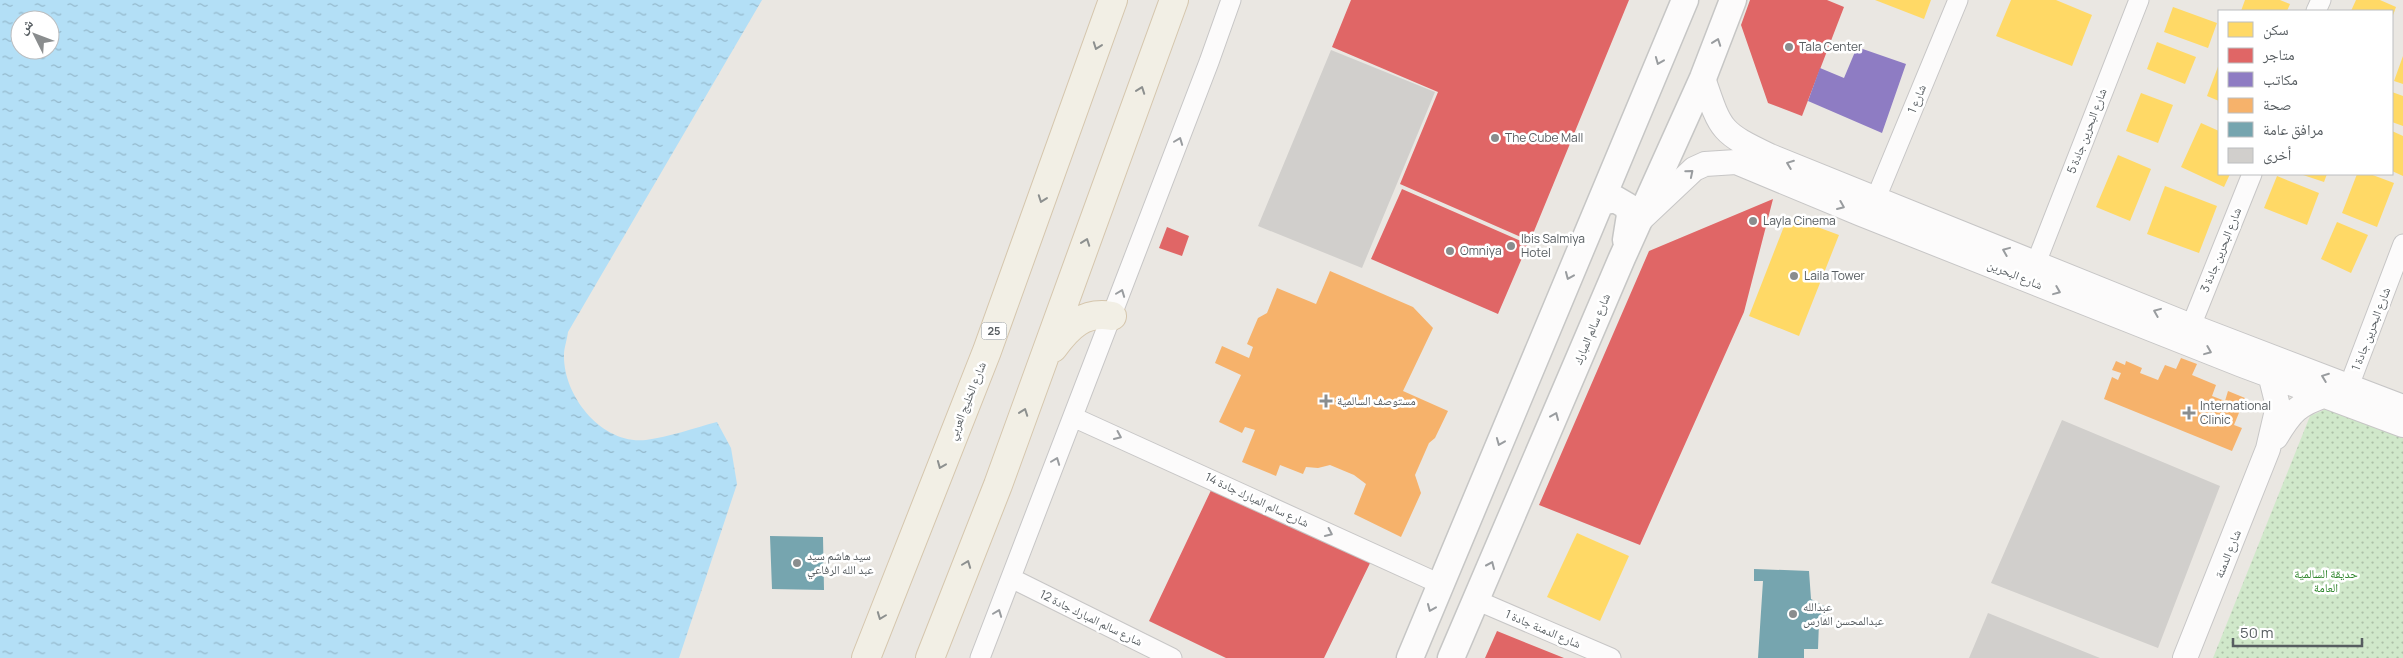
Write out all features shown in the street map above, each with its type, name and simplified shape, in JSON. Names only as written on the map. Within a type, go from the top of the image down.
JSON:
[{"type":"main road","name":"شارع الخليج العربي","points":[[866,658],[987,351],[1113,0]]},
{"type":"main road","points":[[930,658],[998,485],[1174,0]]},
{"type":"main road","points":[[1410,658],[1685,0]]},
{"type":"main road","name":"شارع سالم المبارك","points":[[1451,658],[1622,258],[1642,218],[1704,78],[1733,0]]},
{"type":"main road","points":[[1601,202],[1611,199],[1620,200],[1629,210],[1629,221],[1622,258]]},
{"type":"main road","points":[[1041,366],[1066,331],[1078,320],[1100,314],[1112,316]]},
{"type":"street","points":[[980,658],[1209,62],[1231,0]]},
{"type":"street","name":"شارع 1","points":[[1876,198],[1958,0]]},
{"type":"street","name":"شارع البحرين جادة 5","points":[[2036,263],[2139,0]]},
{"type":"street","name":"شارع البحرين","points":[[1704,78],[1717,119],[1726,132],[1738,141],[1770,156],[2191,326],[2403,407]]},
{"type":"street","points":[[1722,162],[1711,154],[1710,147],[1714,136],[1726,132]]},
{"type":"street","name":"شارع البحرين","points":[[1642,218],[1694,169],[1705,164],[1736,162],[1861,214],[2403,425]]},
{"type":"street","name":"شارع البحرين جادة 3","points":[[2191,326],[2252,175]]},
{"type":"street","name":"شارع البحرين جادة 1","points":[[2349,386],[2403,244]]},
{"type":"street","name":"شارع الدمنة","points":[[2185,658],[2230,549],[2268,449],[2278,406],[2270,374]]},
{"type":"street","name":"شارع الدمنة","points":[[2268,449],[2287,418],[2297,408],[2309,400],[2326,396]]},
{"type":"street","name":"شارع سالم المبارك جادة 14","points":[[1073,417],[1440,584]]},
{"type":"street","name":"شارع سالم المبارك جادة 12","points":[[1011,578],[1172,658]]},
{"type":"street","name":"شارع الدمنة جادة 1","points":[[1476,600],[1610,658]]},
{"type":"green space","name":"حديقة السالمية العامة","points":[[2326,409],[2403,438],[2403,658],[2213,658],[2310,416]]},
{"type":"water","points":[[0,0],[762,0],[568,332],[564,352],[565,371],[578,401],[588,415],[614,435],[630,439],[655,439],[717,422],[731,448],[737,484],[679,658],[0,658]]},
{"type":"building: سكن","points":[[1875,0],[1931,0],[1924,19]]},
{"type":"building: سكن","points":[[2011,0],[2056,0],[2092,15],[2072,66],[1996,36]]},
{"type":"building: سكن","points":[[2245,0],[2280,0],[2290,4],[2287,10],[2241,10]]},
{"type":"building: سكن","points":[[2356,0],[2380,0],[2396,7],[2393,15],[2393,10],[2351,10]]},
{"type":"building: سكن","points":[[2173,7],[2217,23],[2208,48],[2164,32]]},
{"type":"building: سكن","points":[[2157,42],[2196,57],[2185,84],[2147,69]]},
{"type":"building: سكن","points":[[2403,56],[2403,84],[2394,81]]},
{"type":"building: سكن","points":[[2218,67],[2218,101],[2207,96]]},
{"type":"building: سكن","points":[[2393,92],[2403,96],[2403,126],[2393,122]]},
{"type":"building: سكن","points":[[2141,93],[2173,105],[2158,143],[2126,131]]},
{"type":"building: سكن","points":[[2201,123],[2218,131],[2218,175],[2230,175],[2224,187],[2181,167]]},
{"type":"building: سكن","points":[[2393,131],[2403,136],[2403,176],[2393,171]]},
{"type":"building: سكن","points":[[2118,155],[2151,169],[2130,221],[2096,207]]},
{"type":"building: سكن","points":[[2303,175],[2327,175],[2324,182]]},
{"type":"building: سكن","points":[[2357,175],[2373,175],[2394,183],[2377,227],[2342,213]]},
{"type":"building: سكن","points":[[2277,176],[2319,193],[2307,225],[2264,208]]},
{"type":"building: سكن","points":[[2165,186],[2217,206],[2199,253],[2147,234]]},
{"type":"building: سكن","name":"Laila Tower","points":[[1788,216],[1839,235],[1799,336],[1749,316]]},
{"type":"building: سكن","points":[[2337,222],[2368,235],[2351,273],[2321,259]]},
{"type":"building: سكن","points":[[1577,533],[1629,556],[1600,621],[1547,597]]},
{"type":"building: متاجر","name":"The Cube Mall","points":[[1351,0],[1629,0],[1530,241],[1400,184],[1438,92],[1332,47]]},
{"type":"building: متاجر","name":"Tala Center","points":[[1750,0],[1827,0],[1844,7],[1802,116],[1768,103],[1741,25]]},
{"type":"building: متاجر","name":"Omniya","points":[[1402,189],[1528,244],[1498,314],[1371,259]]},
{"type":"building: متاجر","points":[[1773,199],[1744,312],[1640,545],[1539,505],[1649,251]]},
{"type":"building: متاجر","points":[[1167,227],[1189,236],[1182,256],[1159,248]]},
{"type":"building: متاجر","points":[[1214,484],[1372,559],[1324,658],[1226,658],[1149,621]]},
{"type":"building: متاجر","points":[[1497,631],[1564,658],[1485,658]]},
{"type":"building: مكاتب","points":[[1857,47],[1906,64],[1882,133],[1808,101],[1820,68],[1844,78]]},
{"type":"building: صحة","name":"مستوصف السالمية","points":[[1330,271],[1413,307],[1433,328],[1403,391],[1448,411],[1435,438],[1429,443],[1415,475],[1421,493],[1401,537],[1354,514],[1366,484],[1354,475],[1330,465],[1318,468],[1306,467],[1303,474],[1280,465],[1276,476],[1242,462],[1255,430],[1245,427],[1242,433],[1219,422],[1241,375],[1215,363],[1222,346],[1249,358],[1253,347],[1247,344],[1258,318],[1267,313],[1277,288],[1316,304]]},
{"type":"building: صحة","name":"International Clinic","points":[[2181,358],[2197,364],[2192,375],[2216,385],[2212,396],[2225,401],[2228,391],[2245,398],[2234,425],[2242,428],[2232,451],[2104,399],[2112,377],[2118,380],[2121,373],[2112,370],[2116,361],[2125,365],[2126,361],[2142,368],[2140,373],[2158,380],[2165,365],[2176,369]]},
{"type":"building: مرافق عامة","name":"سيد هاشم سيد عبد الله الرفاعي","points":[[770,536],[823,537],[824,590],[772,589]]},
{"type":"building: مرافق عامة","name":"عبدالله عبدالمحسن الفارس","points":[[1754,569],[1809,571],[1811,599],[1824,606],[1825,622],[1819,622],[1818,649],[1804,649],[1804,658],[1758,658],[1763,581],[1754,581]]},
{"type":"building: أخرى","points":[[1331,50],[1435,92],[1362,268],[1258,226]]},
{"type":"building: أخرى","points":[[2062,420],[2220,486],[2158,648],[1991,583]]},
{"type":"building: أخرى","points":[[1988,613],[2100,658],[1969,658]]},
{"type":"place","name":"Tala Center","points":[[1789,47]]},
{"type":"place","name":"The Cube Mall","points":[[1495,138]]},
{"type":"place","name":"Layla Cinema","points":[[1753,221]]},
{"type":"place","name":"Ibis Salmiya Hotel","points":[[1511,246]]},
{"type":"place","name":"Omniya","points":[[1450,251]]},
{"type":"place","name":"Laila Tower","points":[[1794,276]]},
{"type":"place","name":"مستوصف السالمية","points":[[1326,401]]},
{"type":"place","name":"International Clinic","points":[[2189,413]]},
{"type":"place","name":"سيد هاشم سيد عبد الله الرفاعي","points":[[797,563]]},
{"type":"place","name":"عبدالله عبدالمحسن الفارس","points":[[1793,614]]}]
